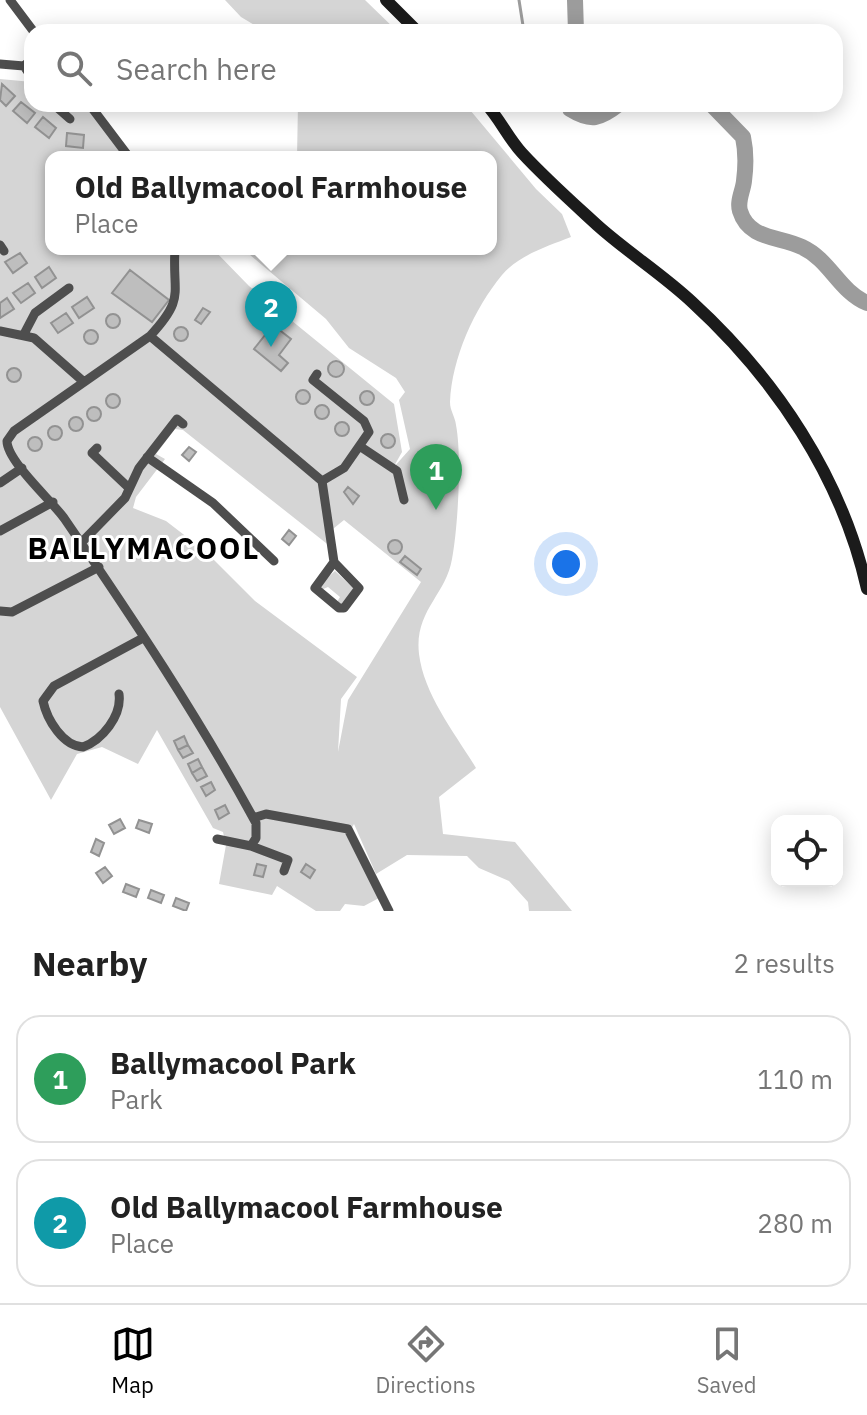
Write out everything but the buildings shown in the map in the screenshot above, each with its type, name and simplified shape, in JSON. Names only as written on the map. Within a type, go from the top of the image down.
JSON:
[{"type":"main road","points":[[386,0],[410,24]]},
{"type":"main road","points":[[492,112],[520,151],[598,226],[656,271],[722,330],[779,398],[821,466],[860,560],[867,589]]},
{"type":"street","points":[[10,0],[28,24]]},
{"type":"street","points":[[0,64],[24,62]]},
{"type":"street","points":[[62,112],[70,119]]},
{"type":"street","points":[[95,112],[124,151]]},
{"type":"street","points":[[174,255],[172,271],[176,302],[150,336],[9,436],[8,451],[53,502],[99,567],[143,638],[253,818],[257,831],[251,846]]},
{"type":"street","points":[[24,334],[35,313],[69,288]]},
{"type":"street","points":[[0,331],[24,334],[58,357],[84,382]]},
{"type":"street","points":[[150,336],[322,481],[334,562],[359,588],[344,608],[339,608],[315,588],[334,562]]},
{"type":"street","points":[[317,374],[313,380],[368,425],[367,438],[361,447],[337,474],[322,481]]},
{"type":"street","points":[[81,543],[117,508],[147,457],[177,419],[183,424]]},
{"type":"street","points":[[361,447],[397,471],[404,500]]},
{"type":"street","points":[[97,448],[92,453],[129,488]]},
{"type":"street","points":[[147,457],[213,503],[274,561]]},
{"type":"street","points":[[0,483],[22,468]]},
{"type":"street","points":[[0,531],[53,502]]},
{"type":"street","points":[[0,611],[12,612],[99,567]]},
{"type":"street","points":[[119,694],[120,702],[109,726],[91,744],[78,747],[57,730],[43,701],[54,686],[143,638]]},
{"type":"street","points":[[253,818],[266,814],[348,829],[391,906]]},
{"type":"street","points":[[217,839],[251,846],[288,860],[284,871]]},
{"type":"shaded area","points":[[225,0],[365,0],[390,24],[253,24]]},
{"type":"shaded area","points":[[0,79],[24,81],[24,112],[95,112],[124,151],[45,151],[45,255],[219,255],[249,286],[394,404],[402,452],[393,468],[410,449],[399,400],[405,392],[396,378],[349,348],[326,319],[250,255],[497,255],[497,151],[297,151],[298,112],[472,112],[536,189],[562,214],[571,237],[525,257],[502,275],[482,303],[460,351],[450,402],[459,455],[454,545],[449,572],[421,626],[419,654],[434,699],[476,768],[439,797],[443,834],[515,842],[572,911],[529,911],[528,902],[509,881],[479,868],[467,856],[407,855],[376,874],[354,824],[350,831],[379,898],[364,906],[345,904],[340,911],[316,911],[277,886],[272,895],[219,884],[226,845],[223,832],[213,828],[157,730],[138,764],[102,747],[77,754],[51,800],[0,707]],"holes":[[[175,429],[183,430],[331,547],[328,533],[344,520],[421,582],[348,700],[338,752],[341,699],[357,677],[255,601],[205,551],[166,521],[133,508],[136,497],[165,459],[156,454]]]},
{"type":"shaded area","points":[[335,571],[354,589],[341,604],[337,602],[340,597],[328,587],[321,590],[321,584]]},
{"type":"waterway","points":[[519,0],[523,24]]},
{"type":"waterway","points":[[575,0],[576,24]]},
{"type":"waterway","points":[[576,112],[590,117],[607,112]]},
{"type":"waterway","points":[[719,112],[743,137],[745,170],[739,207],[744,220],[766,236],[793,243],[812,253],[849,291],[867,303]]},
{"type":"place","name":"Old Ballymacool Farmhouse","points":[[271,347]]},
{"type":"place","name":"Ballymacool Park","points":[[436,510]]},
{"type":"district","name":"BALLYMACOOL","points":[[144,549]]}]
